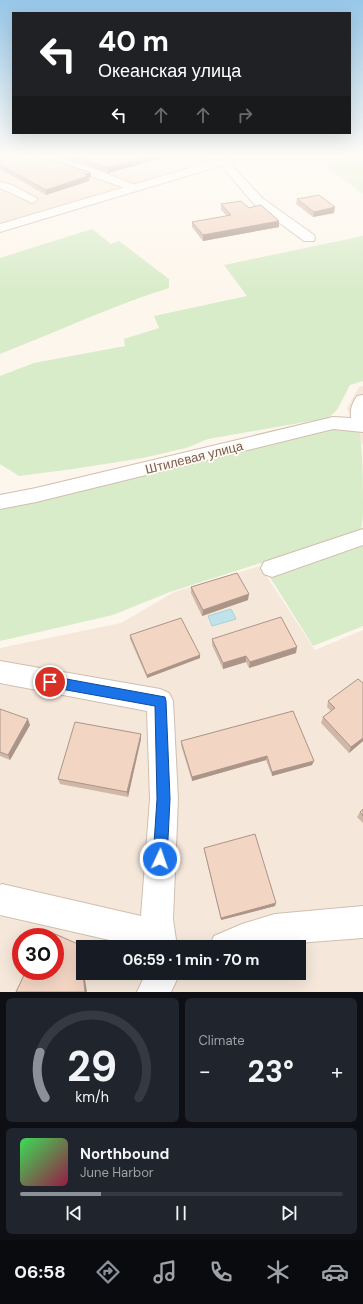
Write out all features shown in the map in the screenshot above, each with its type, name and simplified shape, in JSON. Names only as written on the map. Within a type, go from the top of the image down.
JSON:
[{"type":"main road","points":[[0,228],[93,200]]},
{"type":"street","points":[[257,200],[309,238]]},
{"type":"street","name":"Штилевая улица","points":[[0,502],[333,423],[363,425],[359,415],[360,406],[363,400]]},
{"type":"street","points":[[272,568],[363,537]]},
{"type":"street","points":[[0,672],[160,701],[164,799],[157,919],[160,940]]},
{"type":"street","points":[[1,901],[137,930],[144,940]]},
{"type":"street","points":[[240,940],[269,930],[363,922]]},
{"type":"street","points":[[154,992],[160,980]]},
{"type":"shaded area","points":[[0,200],[77,200],[0,223]]},
{"type":"shaded area","points":[[363,386],[363,446],[347,408],[359,387]]},
{"type":"shaded area","points":[[260,566],[315,650],[363,630],[363,992],[0,992],[0,648],[121,623],[174,592]]},
{"type":"green space","points":[[92,229],[111,244],[119,241],[169,279],[169,288],[105,311],[0,354],[0,258]]},
{"type":"green space","points":[[363,236],[363,381],[350,385],[337,410],[328,418],[208,439],[186,448],[143,458],[73,469],[19,476],[0,464],[0,376],[34,363],[125,346],[124,339],[159,328],[154,316],[247,296],[224,265]]},
{"type":"green space","points":[[329,423],[360,433],[363,483],[363,513],[361,531],[363,541],[363,626],[313,646],[261,563],[170,592],[113,615],[0,641],[0,505]]},
{"type":"water","points":[[231,609],[236,619],[212,626],[208,616]]},
{"type":"building","points":[[299,200],[326,200],[335,207],[314,212]]},
{"type":"building","points":[[241,201],[249,208],[261,205],[279,221],[203,235],[192,222],[231,215],[221,204]]},
{"type":"building","points":[[237,573],[249,594],[203,610],[191,587]]},
{"type":"building","points":[[281,617],[297,647],[250,662],[246,656],[223,663],[212,639]]},
{"type":"building","points":[[181,618],[200,655],[147,675],[130,635]]},
{"type":"building","points":[[358,679],[363,683],[363,738],[351,747],[323,717],[335,708],[328,701]]},
{"type":"building","points":[[0,709],[28,719],[8,755],[0,752]]},
{"type":"building","points":[[293,711],[314,761],[272,772],[267,756],[192,777],[181,741]]},
{"type":"building","points":[[75,722],[141,734],[127,792],[58,779]]},
{"type":"building","points":[[363,809],[363,816],[360,812]]},
{"type":"building","points":[[255,834],[276,903],[221,918],[204,848]]},
{"type":"building","points":[[64,938],[76,943],[76,980],[84,980],[85,992],[16,992],[22,980],[64,980]]},
{"type":"route","points":[[50,682],[160,701],[164,799],[160,859]]}]
